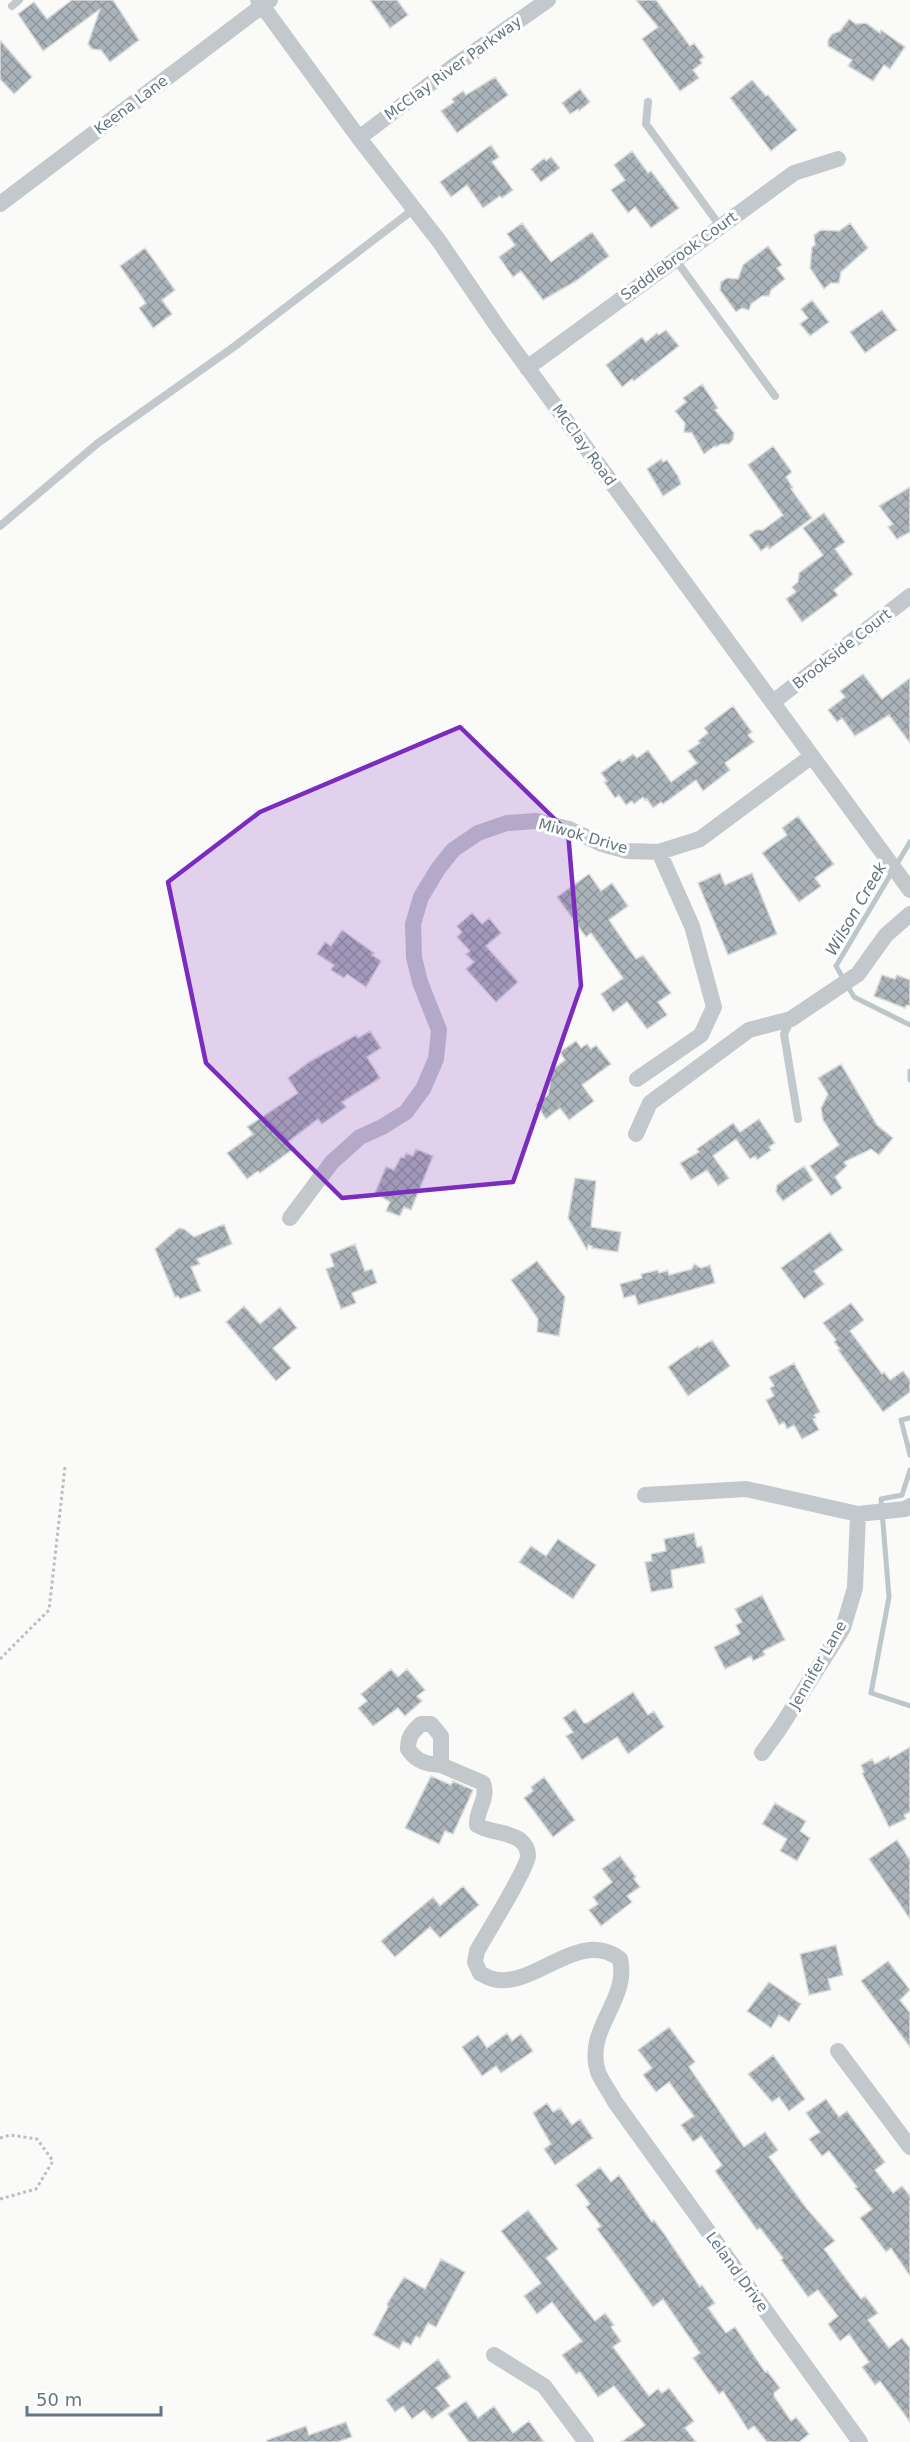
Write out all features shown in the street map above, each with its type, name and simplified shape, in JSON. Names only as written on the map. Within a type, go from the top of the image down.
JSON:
[{"type":"street","name":"McClay River Parkway","points":[[359,138],[450,68],[548,0]]},
{"type":"street","name":"McClay Road","points":[[264,2],[359,138],[439,241],[527,368],[907,886]]},
{"type":"street","name":"Keena Lane","points":[[0,204],[264,2]]},
{"type":"street","name":"Saddlebrook Court","points":[[527,368],[794,173],[838,159]]},
{"type":"street","name":"Brookside Court","points":[[773,702],[910,596]]},
{"type":"street","name":"Miwok Drive","points":[[290,1218],[332,1162],[360,1137],[406,1112],[423,1089],[436,1059],[439,1030],[420,982],[414,957],[413,924],[421,897],[453,850],[478,833],[507,823],[536,821],[569,829],[602,844],[627,851],[660,852],[700,839],[812,756]]},
{"type":"street","points":[[637,1079],[701,1035],[714,1007],[692,926],[660,852]]},
{"type":"street","points":[[636,1134],[650,1103],[748,1030],[791,1018],[858,974],[886,935],[910,914]]},
{"type":"street","points":[[645,1495],[746,1489],[863,1513],[908,1508]]},
{"type":"street","name":"Jennifer Lane","points":[[762,1752],[780,1728],[843,1628],[855,1588],[863,1513]]},
{"type":"street","name":"Leland Drive","points":[[441,1765],[483,1783],[486,1795],[476,1817],[477,1825],[488,1831],[518,1839],[525,1845],[528,1854],[522,1872],[477,1951],[475,1962],[480,1973],[493,1979],[519,1977],[578,1952],[592,1950],[612,1954],[620,1959],[623,1970],[621,1986],[601,2026],[597,2043],[598,2072],[615,2102],[860,2442]]},
{"type":"street","points":[[838,2051],[910,2147]]},
{"type":"street","points":[[494,2355],[544,2386],[586,2442]]},
{"type":"lane","points":[[648,102],[646,124],[720,226]]},
{"type":"lane","points":[[0,526],[98,443],[235,346],[414,209]]},
{"type":"lane","points":[[675,260],[775,396]]},
{"type":"lane","points":[[791,1018],[784,1034],[798,1119]]},
{"type":"path","points":[[0,1659],[50,1610],[65,1467]]},
{"type":"path","points":[[0,2138],[10,2135],[37,2139],[53,2161],[36,2189],[0,2199]]},
{"type":"highlighted area","points":[[460,727],[568,832],[581,986],[513,1182],[342,1198],[206,1063],[168,882],[260,812]]},
{"type":"building","points":[[72,0],[113,0],[139,40],[110,62],[101,50],[92,49],[88,44],[100,9],[43,51],[18,14],[34,2],[47,19]]},
{"type":"building","points":[[370,0],[397,0],[408,15],[390,28]]},
{"type":"building","points":[[636,0],[656,0],[690,46],[694,43],[704,57],[700,60],[702,63],[693,70],[699,78],[680,91],[642,39],[658,27]]},
{"type":"building","points":[[849,19],[856,24],[866,23],[880,33],[881,30],[905,47],[890,69],[884,65],[873,81],[848,66],[852,60],[828,46],[828,40],[832,34],[840,31]]},
{"type":"building","points":[[0,40],[32,77],[14,94],[0,79]]},
{"type":"building","points":[[495,77],[508,95],[457,133],[441,111],[454,102],[452,99],[463,91],[466,95]]},
{"type":"building","points":[[752,80],[766,96],[768,95],[797,130],[771,151],[730,98]]},
{"type":"building","points":[[580,89],[590,102],[579,111],[578,109],[570,114],[562,103]]},
{"type":"building","points":[[491,145],[499,157],[492,162],[513,190],[483,208],[467,185],[451,197],[440,182]]},
{"type":"building","points":[[632,151],[648,173],[651,171],[679,208],[651,228],[635,207],[628,213],[611,190],[625,180],[614,165]]},
{"type":"building","points":[[551,157],[560,168],[541,182],[531,169],[544,158],[546,161]]},
{"type":"building","points":[[522,223],[551,262],[592,232],[609,256],[576,281],[543,300],[521,271],[513,277],[499,257],[515,245],[507,234]]},
{"type":"building","points":[[850,223],[868,248],[841,272],[839,283],[831,283],[824,289],[810,268],[812,247],[815,245],[814,235],[821,230],[839,231]]},
{"type":"building","points":[[768,246],[782,265],[777,268],[785,279],[771,290],[769,296],[762,296],[751,304],[749,310],[742,308],[736,312],[720,290],[721,282],[727,278],[738,279],[743,265]]},
{"type":"building","points":[[145,248],[175,290],[162,300],[172,314],[153,328],[139,308],[146,303],[120,266]]},
{"type":"building","points":[[812,300],[829,322],[810,336],[800,324],[808,318],[801,309]]},
{"type":"building","points":[[882,310],[897,330],[865,353],[850,332]]},
{"type":"building","points":[[666,330],[679,346],[634,381],[632,379],[622,387],[606,365],[642,337],[646,342],[657,333],[659,335]]},
{"type":"building","points":[[702,384],[718,408],[715,410],[734,433],[733,440],[729,444],[715,446],[704,454],[692,433],[684,432],[685,423],[675,411],[686,402],[683,398]]},
{"type":"building","points":[[773,446],[792,472],[786,477],[793,488],[791,489],[812,518],[769,549],[768,546],[761,551],[749,535],[756,530],[763,530],[783,515],[748,465]]},
{"type":"building","points":[[661,459],[663,462],[667,460],[681,484],[663,496],[647,469]]},
{"type":"building","points":[[910,487],[910,532],[897,539],[888,527],[893,524],[879,506]]},
{"type":"building","points":[[824,513],[845,542],[835,549],[853,574],[834,590],[838,595],[802,622],[786,599],[796,592],[792,587],[798,582],[799,573],[823,555],[803,528]]},
{"type":"building","points":[[863,674],[882,699],[910,678],[910,743],[889,715],[855,736],[842,718],[837,722],[828,710],[845,697],[840,691]]},
{"type":"building","points":[[733,706],[752,732],[748,735],[754,742],[725,763],[730,770],[703,791],[696,780],[663,804],[661,802],[653,808],[643,797],[634,804],[632,801],[626,805],[619,795],[615,798],[604,782],[607,781],[601,773],[620,759],[622,762],[633,754],[637,758],[648,750],[671,782],[697,763],[688,751],[700,743],[698,741],[708,733],[704,728]]},
{"type":"building","points":[[798,816],[834,864],[815,878],[821,886],[799,902],[762,853],[787,835],[782,828]]},
{"type":"building","points":[[720,873],[725,885],[752,873],[777,934],[728,955],[698,883]]},
{"type":"building","points":[[589,874],[601,891],[612,883],[628,906],[609,920],[636,959],[643,955],[671,993],[658,1002],[667,1015],[647,1029],[627,1002],[613,1012],[601,994],[623,978],[591,933],[586,937],[557,897]]},
{"type":"building","points":[[472,913],[482,924],[489,918],[501,933],[486,946],[518,982],[496,1002],[466,969],[474,962],[466,954],[470,951],[457,937],[462,932],[457,926]]},
{"type":"building","points":[[342,930],[374,953],[372,955],[381,961],[366,987],[347,974],[344,978],[331,970],[334,965],[317,954],[325,942],[331,946]]},
{"type":"building","points":[[882,975],[895,979],[897,975],[910,980],[910,1006],[907,1005],[905,1008],[874,996]]},
{"type":"building","points":[[370,1031],[381,1048],[367,1057],[380,1078],[342,1102],[346,1107],[322,1124],[318,1119],[288,1142],[293,1149],[260,1173],[258,1171],[247,1179],[227,1153],[253,1134],[247,1127],[298,1093],[288,1078],[309,1062],[356,1035],[358,1038]]},
{"type":"building","points":[[576,1041],[581,1048],[587,1044],[591,1049],[596,1045],[611,1064],[582,1085],[594,1101],[569,1120],[560,1108],[546,1119],[536,1104],[548,1095],[552,1070],[565,1060],[560,1052]]},
{"type":"building","points":[[841,1064],[877,1125],[893,1138],[879,1155],[871,1149],[844,1162],[847,1166],[835,1177],[842,1188],[831,1196],[810,1166],[839,1145],[823,1120],[821,1108],[828,1094],[818,1078]]},
{"type":"building","points":[[759,1119],[775,1143],[769,1147],[771,1150],[757,1160],[755,1156],[750,1159],[736,1139],[713,1156],[729,1178],[718,1186],[707,1170],[691,1180],[680,1163],[699,1152],[697,1149],[733,1123],[740,1132]]},
{"type":"building","points":[[416,1149],[433,1156],[411,1210],[404,1207],[400,1216],[386,1211],[390,1202],[375,1193],[386,1167],[394,1170],[401,1157],[404,1158],[406,1153],[413,1156]]},
{"type":"building","points":[[804,1166],[813,1180],[783,1201],[776,1192],[777,1185]]},
{"type":"building","points":[[575,1178],[596,1181],[591,1227],[621,1232],[618,1252],[592,1248],[588,1245],[587,1250],[568,1218]]},
{"type":"building","points":[[224,1224],[232,1244],[197,1259],[200,1264],[191,1267],[201,1291],[180,1299],[178,1296],[175,1297],[155,1249],[179,1228],[194,1237]]},
{"type":"building","points":[[830,1232],[843,1250],[814,1271],[824,1284],[804,1299],[781,1268]]},
{"type":"building","points":[[355,1244],[365,1271],[372,1269],[377,1283],[352,1293],[356,1303],[341,1309],[326,1269],[334,1266],[330,1254]]},
{"type":"building","points":[[537,1261],[565,1297],[559,1336],[537,1332],[538,1319],[511,1280]]},
{"type":"building","points":[[694,1264],[701,1268],[710,1265],[715,1283],[638,1305],[635,1295],[624,1298],[620,1284],[642,1278],[641,1274],[658,1270],[659,1273],[668,1270],[669,1275],[692,1269]]},
{"type":"building","points":[[851,1303],[864,1320],[850,1331],[882,1374],[884,1372],[890,1380],[903,1371],[910,1380],[910,1392],[883,1412],[838,1350],[840,1349],[834,1342],[836,1340],[823,1323]]},
{"type":"building","points":[[244,1306],[260,1324],[280,1307],[297,1328],[273,1348],[291,1368],[276,1381],[226,1322]]},
{"type":"building","points":[[712,1340],[730,1366],[688,1396],[668,1367],[698,1346],[699,1348]]},
{"type":"building","points":[[794,1363],[820,1412],[814,1415],[816,1418],[813,1419],[819,1430],[802,1439],[794,1425],[787,1429],[784,1422],[779,1425],[766,1400],[774,1396],[770,1388],[774,1386],[769,1377]]},
{"type":"building","points":[[694,1533],[697,1547],[702,1546],[705,1563],[671,1570],[673,1588],[651,1592],[645,1562],[652,1561],[651,1554],[666,1551],[664,1539]]},
{"type":"building","points":[[558,1539],[596,1565],[573,1599],[519,1562],[531,1546],[546,1556]]},
{"type":"building","points":[[762,1595],[785,1640],[763,1651],[765,1655],[753,1661],[751,1656],[725,1669],[714,1647],[740,1634],[736,1625],[742,1622],[735,1609]]},
{"type":"building","points":[[391,1669],[398,1677],[407,1669],[425,1690],[417,1696],[422,1701],[405,1716],[398,1708],[373,1726],[358,1708],[367,1701],[361,1694]]},
{"type":"building","points":[[633,1692],[648,1715],[654,1711],[664,1727],[628,1754],[617,1737],[582,1760],[566,1736],[573,1732],[563,1718],[575,1709],[584,1723],[587,1723]]},
{"type":"building","points":[[910,1747],[910,1812],[904,1815],[906,1819],[889,1827],[862,1773],[864,1772],[861,1765],[872,1759],[875,1764],[889,1756],[890,1759]]},
{"type":"building","points":[[431,1776],[451,1785],[453,1781],[473,1790],[453,1834],[445,1831],[439,1844],[405,1828]]},
{"type":"building","points":[[544,1777],[575,1820],[553,1837],[524,1798],[533,1791],[531,1787]]},
{"type":"building","points":[[775,1803],[806,1821],[800,1831],[810,1838],[797,1861],[780,1851],[787,1839],[762,1824]]},
{"type":"building","points":[[897,1840],[910,1860],[910,1919],[869,1859]]},
{"type":"building","points":[[620,1856],[636,1877],[634,1879],[640,1887],[627,1896],[632,1902],[601,1926],[589,1910],[598,1904],[593,1897],[612,1882],[602,1869]]},
{"type":"building","points":[[463,1886],[479,1905],[440,1938],[430,1927],[395,1957],[381,1941],[433,1897],[440,1906]]},
{"type":"building","points":[[836,1945],[843,1975],[828,1979],[831,1990],[809,1995],[800,1954]]},
{"type":"building","points":[[888,1961],[910,1990],[900,2000],[910,2013],[910,2047],[861,1981]]},
{"type":"building","points":[[769,1982],[801,2004],[789,2022],[779,2015],[771,2028],[747,2011]]},
{"type":"building","points":[[669,2027],[695,2062],[689,2067],[744,2147],[765,2132],[778,2150],[769,2157],[807,2209],[835,2241],[824,2249],[861,2299],[865,2296],[878,2313],[868,2320],[889,2348],[902,2338],[910,2348],[910,2422],[880,2381],[875,2385],[862,2367],[869,2362],[849,2334],[840,2341],[828,2324],[838,2316],[818,2290],[808,2297],[781,2260],[783,2258],[760,2228],[757,2230],[715,2171],[722,2165],[701,2136],[693,2142],[681,2125],[694,2116],[669,2082],[656,2092],[643,2075],[652,2068],[638,2050]]},
{"type":"building","points":[[507,2033],[512,2041],[521,2034],[533,2051],[501,2073],[496,2066],[482,2076],[462,2047],[478,2035],[487,2048]]},
{"type":"building","points":[[773,2055],[805,2099],[789,2111],[779,2097],[772,2102],[748,2074]]},
{"type":"building","points":[[826,2099],[839,2117],[847,2111],[885,2162],[875,2170],[893,2193],[902,2186],[910,2196],[910,2276],[891,2248],[886,2252],[860,2218],[872,2209],[855,2188],[857,2187],[829,2151],[822,2156],[809,2139],[820,2132],[806,2113]]},
{"type":"building","points":[[547,2103],[553,2112],[560,2108],[572,2125],[580,2119],[593,2138],[555,2165],[544,2149],[551,2144],[533,2113]]},
{"type":"building","points":[[600,2167],[611,2182],[619,2175],[652,2222],[654,2220],[665,2235],[700,2287],[702,2285],[715,2303],[708,2308],[726,2333],[735,2327],[765,2372],[767,2371],[780,2388],[774,2396],[791,2421],[796,2417],[809,2434],[799,2442],[767,2442],[754,2426],[748,2430],[723,2391],[719,2394],[693,2358],[700,2353],[663,2299],[653,2307],[597,2229],[601,2226],[586,2207],[590,2204],[576,2185]]},
{"type":"building","points":[[528,2210],[558,2249],[546,2258],[595,2321],[605,2313],[614,2325],[611,2327],[621,2341],[613,2347],[649,2396],[658,2389],[662,2393],[669,2388],[694,2421],[685,2428],[696,2442],[621,2442],[645,2425],[614,2386],[598,2397],[580,2372],[576,2374],[562,2355],[582,2341],[552,2302],[537,2314],[524,2296],[541,2283],[501,2231]]},
{"type":"building","points":[[441,2259],[465,2272],[436,2327],[428,2323],[420,2338],[416,2336],[411,2345],[403,2341],[399,2349],[373,2335],[388,2307],[387,2304],[404,2277],[425,2289]]},
{"type":"building","points":[[438,2359],[451,2377],[436,2388],[450,2406],[432,2419],[424,2410],[412,2419],[403,2406],[395,2412],[386,2400]]},
{"type":"building","points":[[466,2401],[478,2418],[494,2406],[513,2433],[529,2421],[544,2442],[469,2442],[448,2414]]},
{"type":"building","points":[[346,2422],[352,2437],[337,2442],[267,2442],[267,2440],[306,2426],[309,2435]]},
{"type":"waterway","name":"Wilson Creek","points":[[910,842],[836,966],[854,997],[910,1025]]},
{"type":"waterway","name":"Wilson Creek","points":[[910,1071],[910,1080]]},
{"type":"waterway","name":"Wilson Creek","points":[[910,1418],[901,1420],[910,1455]]},
{"type":"waterway","name":"Wilson Creek","points":[[910,1470],[902,1495],[881,1499],[889,1597],[871,1693],[910,1706]]}]
